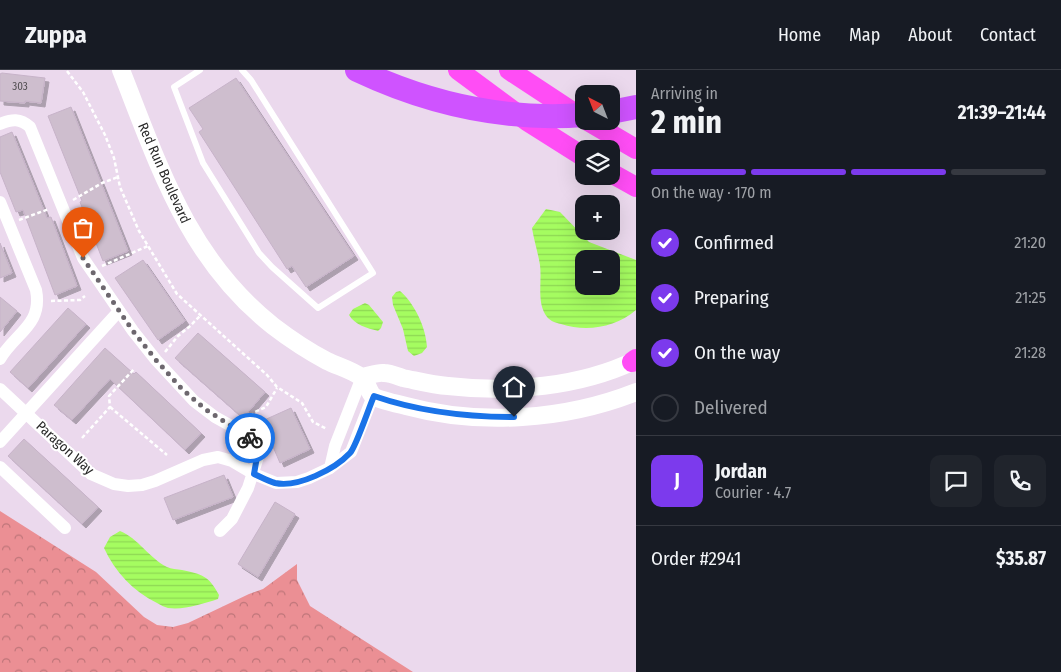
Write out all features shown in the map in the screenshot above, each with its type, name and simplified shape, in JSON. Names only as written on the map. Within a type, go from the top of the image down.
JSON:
[{"type":"highway","points":[[357,70],[428,99],[527,116],[575,117]]},
{"type":"highway","points":[[620,111],[636,108]]},
{"type":"main road","name":"Red Run Boulevard","points":[[121,70],[173,199],[197,242],[219,272],[244,301],[285,336],[326,360],[362,377]]},
{"type":"main road","points":[[458,70],[527,121],[575,151]]},
{"type":"main road","points":[[509,70],[575,111]]},
{"type":"main road","points":[[604,130],[634,147]]},
{"type":"main road","points":[[620,178],[636,187]]},
{"type":"main road","points":[[635,360],[600,373],[571,380],[511,388],[450,387],[384,372],[362,377],[374,396],[394,403],[433,412],[470,416],[514,417],[553,413],[587,407],[636,392]]},
{"type":"street","points":[[0,124],[14,119],[20,120],[30,127],[83,258],[145,347],[194,401],[252,439],[258,451],[254,474],[238,509],[220,531]]},
{"type":"street","points":[[0,202],[38,299],[37,309],[29,325],[0,359]]},
{"type":"street","name":"Paragon Way","points":[[0,442],[119,311]]},
{"type":"street","points":[[330,468],[334,446],[362,377]]},
{"type":"street","name":"Paragon Way","points":[[0,389],[92,474],[114,484],[128,486],[142,485],[155,481],[203,460],[218,457],[232,461],[254,474],[276,483],[287,484],[309,478],[330,468],[351,452],[374,396]]},
{"type":"street","points":[[0,467],[65,528]]},
{"type":"lane","points":[[200,70],[174,87],[203,163],[259,253],[278,273],[318,308],[373,273],[251,80],[242,70]]},
{"type":"path","points":[[67,71],[83,92],[105,135],[138,231],[179,298],[267,374],[277,387],[302,402],[311,419],[316,424],[332,431]]},
{"type":"path","points":[[67,202],[102,183],[118,177]]},
{"type":"path","points":[[16,222],[53,208]]},
{"type":"path","points":[[96,268],[148,246]]},
{"type":"path","points":[[51,301],[80,300],[85,296]]},
{"type":"path","points":[[161,357],[178,336],[200,316]]},
{"type":"path","points":[[135,368],[108,396],[110,407],[166,455]]},
{"type":"path","points":[[244,424],[255,412],[266,407],[277,387]]},
{"type":"path","points":[[82,438],[110,407]]},
{"type":"green space","points":[[0,511],[96,572],[144,617],[157,625],[173,627],[188,623],[263,589],[297,564],[297,580],[310,606],[413,672],[0,672]]},
{"type":"shaded area","points":[[546,209],[560,212],[575,228],[575,240],[587,240],[610,250],[575,250],[575,295],[620,295],[620,254],[636,260],[636,310],[619,321],[600,327],[580,328],[556,323],[546,316],[541,303],[540,265],[532,228]]},
{"type":"shaded area","points":[[400,291],[415,309],[422,324],[426,340],[427,347],[422,353],[414,356],[408,351],[403,329],[393,305],[392,297],[396,292]]},
{"type":"shaded area","points":[[365,303],[369,305],[383,322],[378,331],[358,324],[349,315],[353,309]]},
{"type":"shaded area","points":[[120,531],[132,538],[167,567],[195,573],[204,577],[212,584],[219,595],[218,599],[200,605],[168,608],[140,593],[119,573],[104,548],[110,537]]},
{"type":"building","points":[[0,74],[45,78],[41,103],[0,101]]},
{"type":"building","points":[[236,78],[354,256],[306,287],[292,266],[287,269],[199,132],[203,129],[189,108]]},
{"type":"building","points":[[71,107],[128,251],[103,261],[80,202],[82,201],[48,116]]},
{"type":"building","points":[[12,132],[47,218],[51,217],[77,286],[55,295],[23,210],[16,212],[0,172],[0,137]]},
{"type":"building","points":[[0,243],[12,273],[0,278]]},
{"type":"building","points":[[143,260],[185,321],[158,340],[115,278]]},
{"type":"building","points":[[0,297],[17,311],[0,332]]},
{"type":"building","points":[[68,308],[86,324],[28,388],[10,372]]},
{"type":"building","points":[[198,333],[265,392],[243,418],[175,358]]},
{"type":"building","points":[[105,348],[134,374],[136,372],[201,433],[185,450],[110,379],[72,420],[54,405]]},
{"type":"building","points":[[291,408],[310,449],[280,463],[262,421]]},
{"type":"building","points":[[24,439],[98,507],[82,524],[8,456]]},
{"type":"building","points":[[224,475],[233,497],[173,520],[164,498]]},
{"type":"building","points":[[275,502],[295,514],[258,577],[238,564]]},
{"type":"way so far","points":[[83,258],[145,347],[182,389],[194,401],[216,417],[250,438]]},
{"type":"route","points":[[250,438],[256,444],[258,451],[254,474],[276,483],[287,484],[320,474],[351,452],[374,396],[413,408],[451,415],[514,417]]}]
